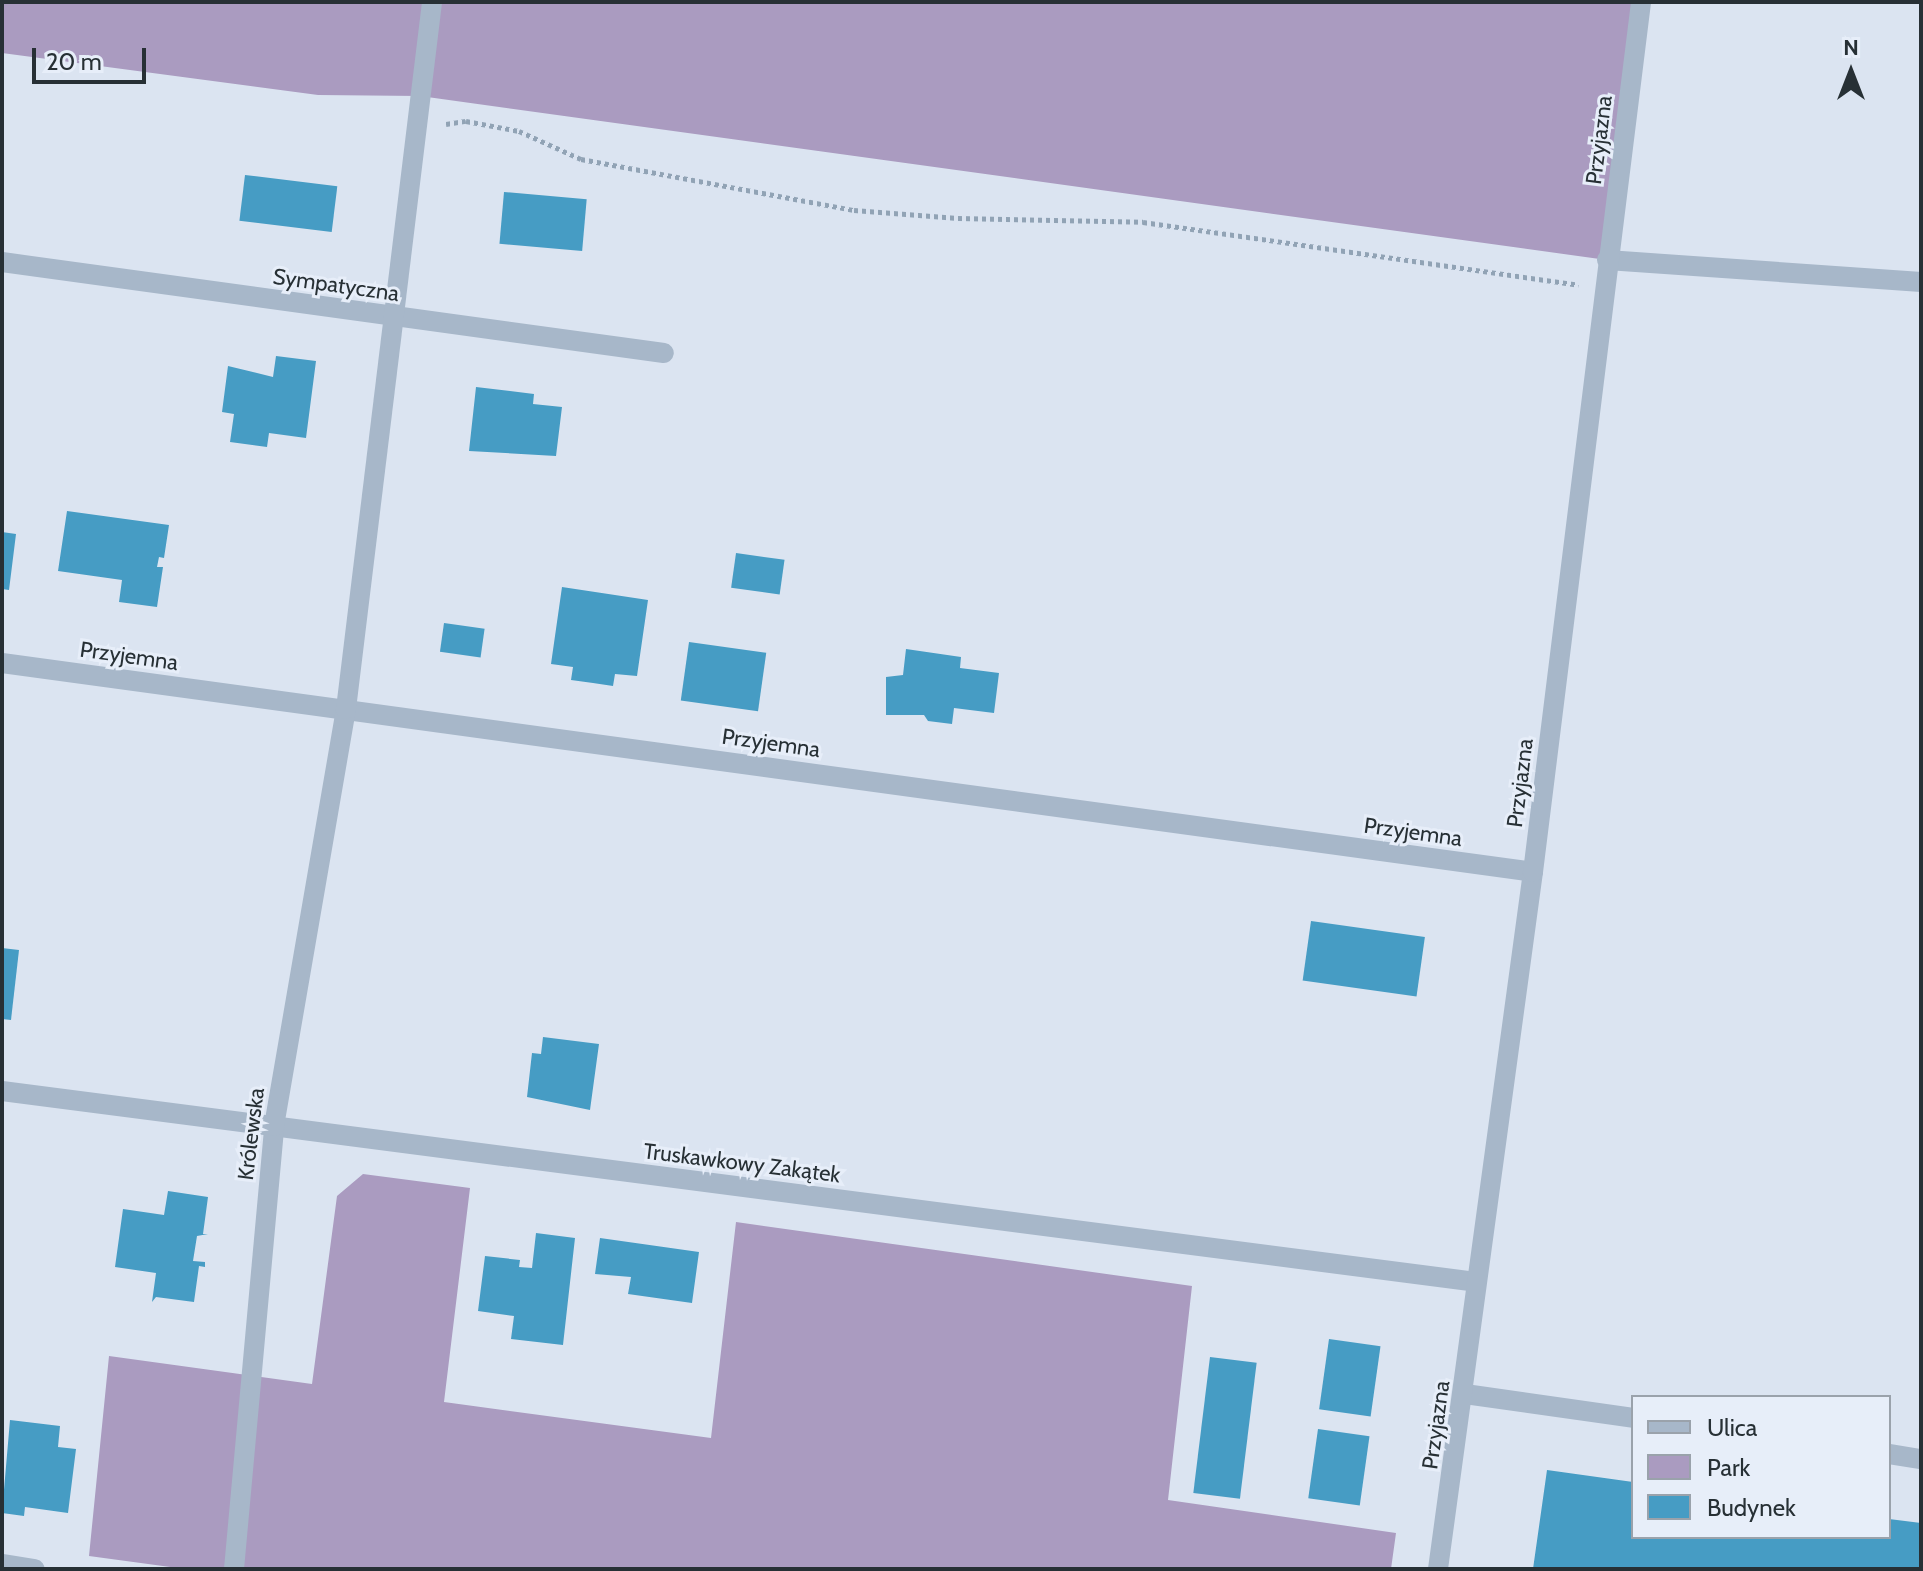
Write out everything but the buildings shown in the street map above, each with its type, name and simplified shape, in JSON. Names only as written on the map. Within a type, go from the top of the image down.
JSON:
[{"type":"street","name":"Królewska","points":[[234,1569],[274,1126],[346,709],[390,318],[432,2]]},
{"type":"street","name":"Przyjazna","points":[[1438,1569],[1465,1394],[1476,1282],[1533,872],[1641,2]]},
{"type":"street","points":[[1607,260],[1921,282]]},
{"type":"street","name":"Sympatyczna","points":[[2,262],[390,318],[664,353]]},
{"type":"street","name":"Przyjemna","points":[[2,663],[1533,872]]},
{"type":"street","name":"Truskawkowy Zakątek","points":[[2,1091],[1476,1282]]},
{"type":"street","points":[[1465,1394],[1631,1418]]},
{"type":"street","points":[[1891,1454],[1921,1459]]},
{"type":"street","points":[[2,1564],[35,1569]]},
{"type":"path","points":[[415,129],[466,121],[519,131],[581,159],[854,210],[958,218],[1143,222],[1603,291]]},
{"type":"green space","points":[[2,2],[1641,2],[1607,260],[420,96],[318,95],[2,53]]},
{"type":"green space","points":[[363,1174],[470,1188],[444,1402],[711,1438],[736,1222],[1192,1286],[1168,1500],[1396,1533],[1391,1569],[185,1569],[89,1556],[109,1356],[312,1384],[337,1196]]}]
